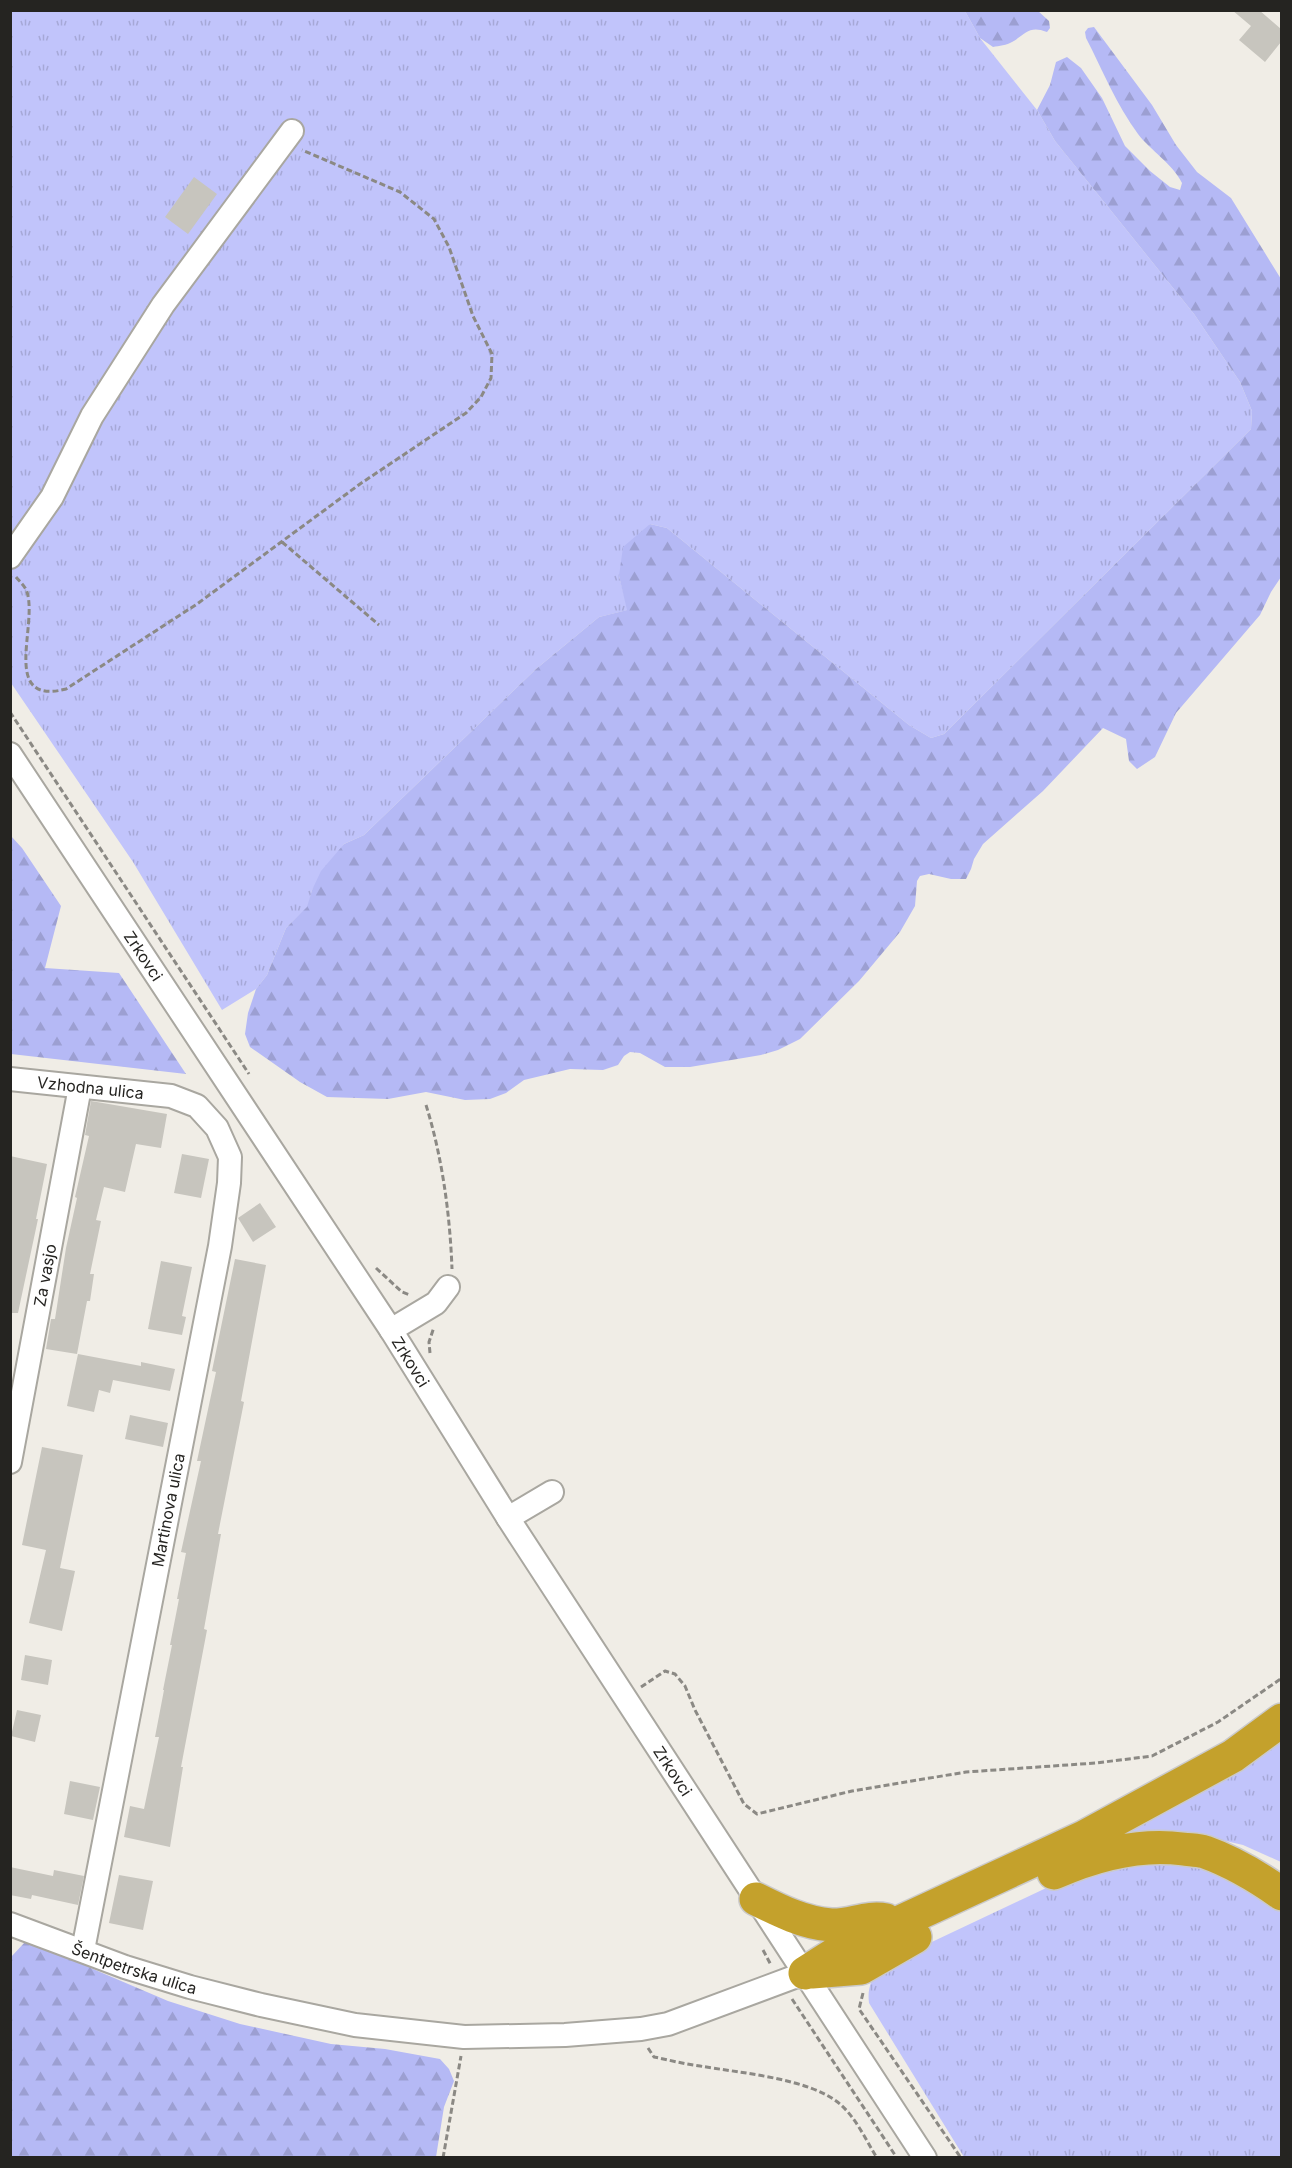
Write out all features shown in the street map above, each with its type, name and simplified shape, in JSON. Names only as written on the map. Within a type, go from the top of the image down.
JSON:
[{"type":"highway","points":[[805,1973],[846,1947],[1084,1837],[1233,1756],[1281,1720]]},
{"type":"highway","points":[[805,1973],[861,1968],[906,1941],[1083,1860],[1125,1850],[1167,1847],[1203,1851],[1235,1865],[1281,1894]]},
{"type":"highway","points":[[756,1899],[790,1916],[832,1925],[874,1917],[900,1922]]},
{"type":"street","points":[[10,557],[52,497],[92,416],[163,305],[287,137]]},
{"type":"street","name":"Zrkovci","points":[[10,754],[391,1330],[508,1518],[925,2157]]},
{"type":"street","name":"Vzhodna ulica","points":[[10,1079],[171,1096]]},
{"type":"street","name":"Za vasjo","points":[[10,1462],[80,1087]]},
{"type":"street","name":"Martinova ulica","points":[[83,1950],[220,1246],[229,1183],[230,1156],[217,1128],[197,1106],[171,1096]]},
{"type":"street","points":[[391,1330],[436,1303],[448,1287]]},
{"type":"street","points":[[508,1518],[552,1492]]},
{"type":"street","name":"Šentpetrska ulica","points":[[10,1924],[125,1967],[261,2005],[355,2025],[464,2037]]},
{"type":"street","points":[[464,2037],[565,2035],[641,2030],[668,2024],[805,1973]]},
{"type":"path","points":[[29,687],[35,691],[48,692],[66,689],[197,604],[360,484],[466,413],[482,397],[491,378],[492,354],[473,316],[449,247],[434,219],[400,192],[287,137]]},
{"type":"path","points":[[282,542],[379,625]]},
{"type":"path","points":[[10,571],[27,590],[29,604],[22,636]]},
{"type":"path","points":[[10,712],[252,1079]]},
{"type":"path","points":[[426,1105],[435,1132],[443,1186],[452,1268],[448,1287]]},
{"type":"path","points":[[376,1268],[402,1292],[415,1297]]},
{"type":"path","points":[[624,1697],[665,1671],[675,1674],[686,1686],[694,1710],[744,1804],[757,1814],[852,1791],[966,1772],[1096,1763],[1152,1756],[1218,1722],[1281,1678]]},
{"type":"path","points":[[865,1989],[859,2009],[961,2157]]},
{"type":"path","points":[[806,2019],[897,2157]]},
{"type":"path","points":[[641,2030],[648,2049],[654,2057],[768,2077],[808,2088],[831,2098],[843,2106],[877,2157]]},
{"type":"path","points":[[443,2157],[464,2037]]},
{"type":"green space","points":[[10,11],[965,11],[980,38],[1037,110],[1055,141],[1194,314],[1240,382],[1252,411],[1251,429],[944,734],[931,738],[909,725],[667,528],[650,524],[619,576],[628,610],[599,617],[536,669],[364,835],[344,844],[312,890],[308,907],[286,928],[267,975],[256,989],[222,1010],[133,862],[11,683]]},
{"type":"green space","points":[[965,11],[1038,11],[1049,21],[1050,28],[1047,32],[1032,30],[1010,43],[993,47],[980,38]]},
{"type":"green space","points":[[1094,27],[1152,105],[1176,145],[1197,172],[1231,198],[1281,279],[1281,577],[1260,615],[1176,713],[1155,757],[1137,769],[1129,761],[1126,739],[1103,728],[1043,791],[983,844],[966,879],[951,879],[929,874],[920,876],[917,881],[915,906],[900,932],[859,981],[800,1039],[778,1050],[690,1067],[665,1067],[640,1053],[630,1052],[618,1065],[603,1070],[570,1069],[524,1080],[506,1093],[490,1099],[465,1100],[426,1092],[388,1099],[327,1097],[300,1082],[250,1047],[245,1034],[248,1013],[256,989],[267,975],[286,928],[307,907],[321,871],[344,844],[364,835],[536,669],[599,617],[627,610],[619,576],[623,547],[650,524],[667,528],[909,725],[931,738],[944,734],[1251,429],[1252,411],[1240,382],[1194,314],[1055,141],[1037,110],[1050,85],[1056,62],[1067,57],[1081,68],[1102,98],[1125,146],[1170,187],[1180,190],[1182,183],[1178,176],[1138,134],[1116,99],[1086,38],[1085,32],[1088,28]]},
{"type":"green space","points":[[11,836],[22,848],[61,906],[45,968],[119,973],[186,1074],[11,1054]]},
{"type":"green space","points":[[1281,1735],[1281,1862],[1243,1845],[1191,1833],[1099,1845]]},
{"type":"green space","points":[[1180,1855],[1281,1906],[1281,2157],[964,2157],[869,2003],[870,1988],[878,1970],[881,1966],[1078,1873]]},
{"type":"green space","points":[[26,1941],[59,1952],[168,2001],[240,2024],[331,2044],[385,2049],[440,2059],[449,2069],[454,2081],[444,2107],[436,2157],[11,2158],[11,1957]]},
{"type":"building","points":[[1232,10],[1259,10],[1281,29],[1281,42],[1265,62],[1239,40],[1251,26]]},
{"type":"building","points":[[194,177],[217,194],[188,234],[165,217]]},
{"type":"building","points":[[91,1101],[167,1114],[161,1148],[136,1144],[125,1192],[104,1187],[96,1220],[101,1221],[90,1274],[94,1274],[90,1301],[87,1301],[77,1354],[46,1349],[51,1319],[55,1319],[66,1248],[77,1198],[75,1197],[89,1136],[85,1135]]},
{"type":"building","points":[[182,1154],[209,1159],[201,1198],[174,1193]]},
{"type":"building","points":[[10,1156],[47,1164],[18,1313],[10,1313]]},
{"type":"building","points":[[260,1203],[276,1227],[253,1242],[238,1218]]},
{"type":"building","points":[[235,1259],[266,1265],[241,1401],[244,1402],[218,1534],[221,1534],[204,1629],[207,1630],[181,1767],[183,1767],[170,1847],[124,1837],[130,1806],[144,1809],[159,1737],[155,1737],[186,1553],[181,1552],[201,1461],[197,1461],[216,1372],[212,1371]]},
{"type":"building","points":[[161,1261],[192,1267],[182,1316],[186,1317],[182,1335],[148,1329]]},
{"type":"building","points":[[78,1354],[141,1366],[141,1362],[175,1369],[170,1391],[113,1380],[110,1393],[99,1390],[94,1412],[67,1406]]},
{"type":"building","points":[[130,1415],[168,1423],[163,1447],[125,1439]]},
{"type":"building","points":[[42,1447],[83,1455],[60,1568],[75,1571],[62,1631],[29,1623],[46,1550],[22,1545]]},
{"type":"building","points":[[25,1655],[52,1660],[48,1685],[21,1680]]},
{"type":"building","points":[[17,1710],[41,1715],[35,1742],[11,1736]]},
{"type":"building","points":[[70,1781],[100,1787],[93,1820],[64,1814]]},
{"type":"building","points":[[10,1867],[53,1876],[54,1870],[84,1876],[78,1905],[32,1895],[31,1899],[10,1895]]},
{"type":"building","points":[[119,1875],[153,1881],[143,1930],[109,1923]]}]
